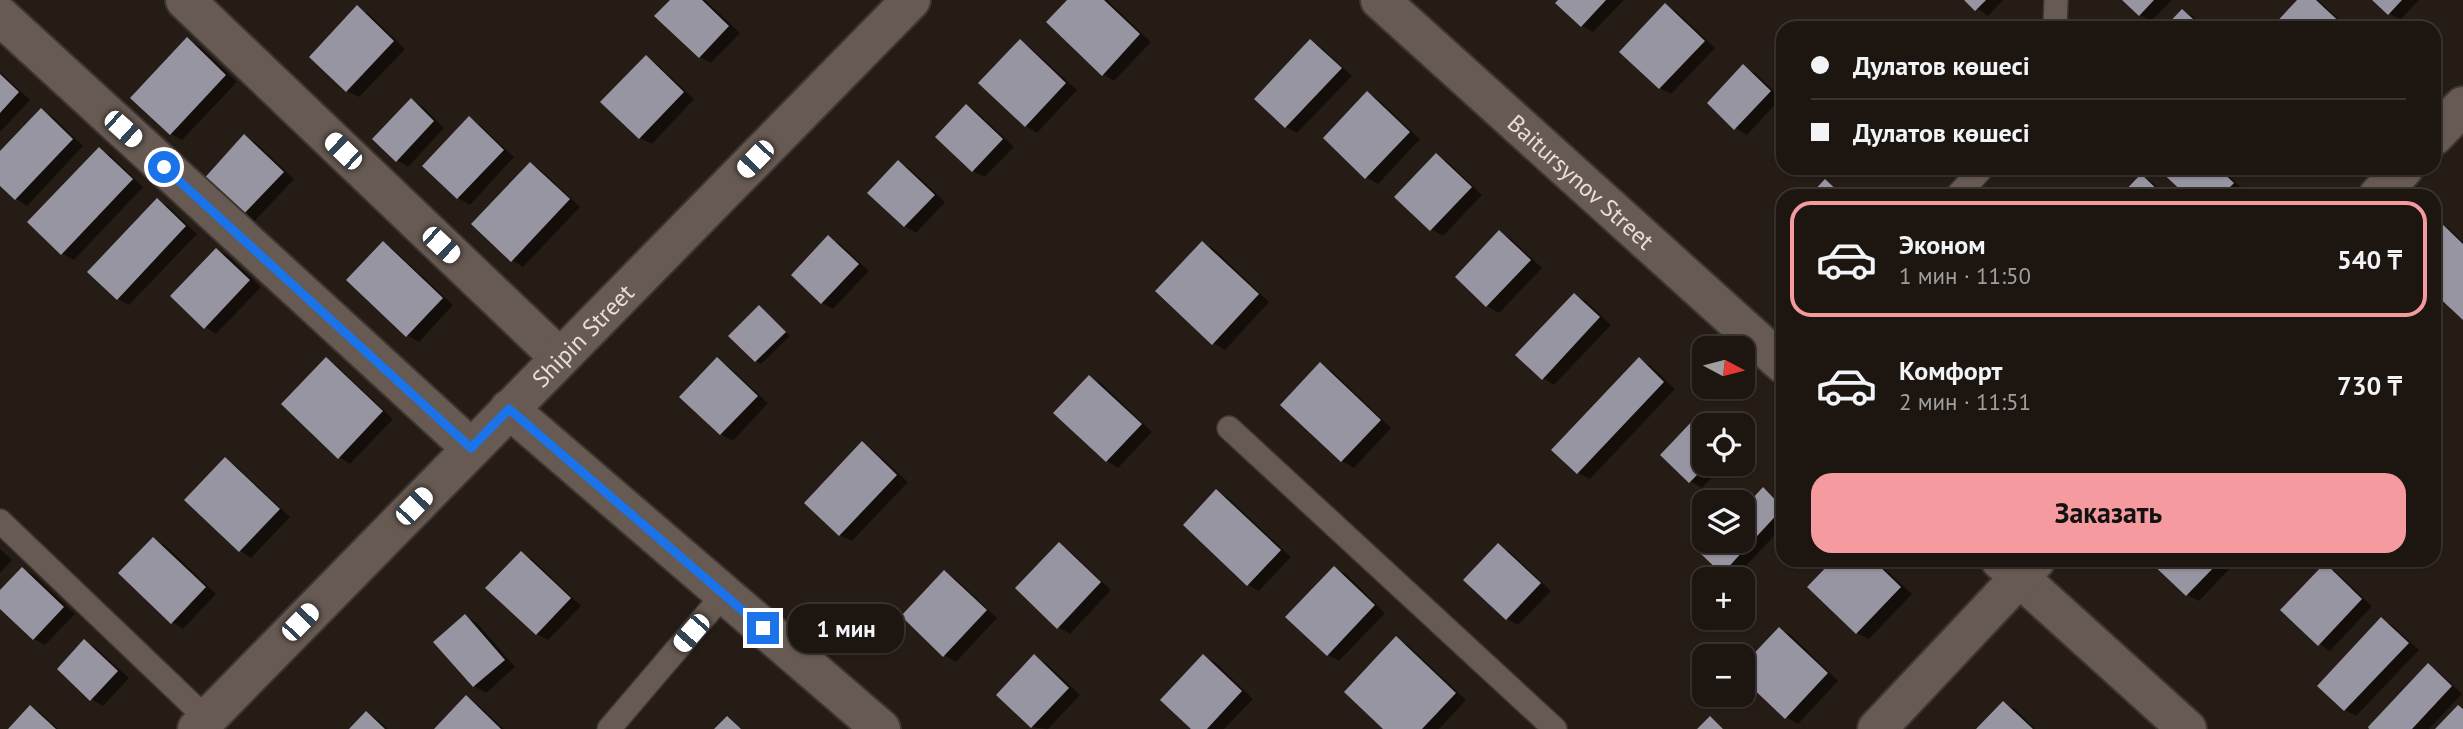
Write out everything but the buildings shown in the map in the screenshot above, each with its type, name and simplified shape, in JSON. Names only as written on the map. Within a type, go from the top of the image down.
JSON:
[{"type":"street","points":[[185,0],[560,358]]},
{"type":"street","name":"Shipin Street","points":[[201,724],[911,0]]},
{"type":"street","name":"Baitursynov Street","points":[[1380,0],[1776,358]]},
{"type":"street","points":[[0,16],[471,448]]},
{"type":"street","points":[[2441,129],[2463,106]]},
{"type":"street","points":[[2384,189],[2398,175]]},
{"type":"street","points":[[509,409],[881,729]]},
{"type":"street","points":[[1877,729],[2017,567]]},
{"type":"street","points":[[2019,567],[2188,729]]},
{"type":"lane","points":[[2055,21],[2056,0]]},
{"type":"lane","points":[[1963,189],[1976,175]]},
{"type":"lane","points":[[1229,428],[1555,729]]},
{"type":"lane","points":[[0,521],[201,724]]},
{"type":"lane","points":[[609,729],[724,594]]},
{"type":"route","points":[[164,167],[471,448],[509,409],[763,628]]}]
